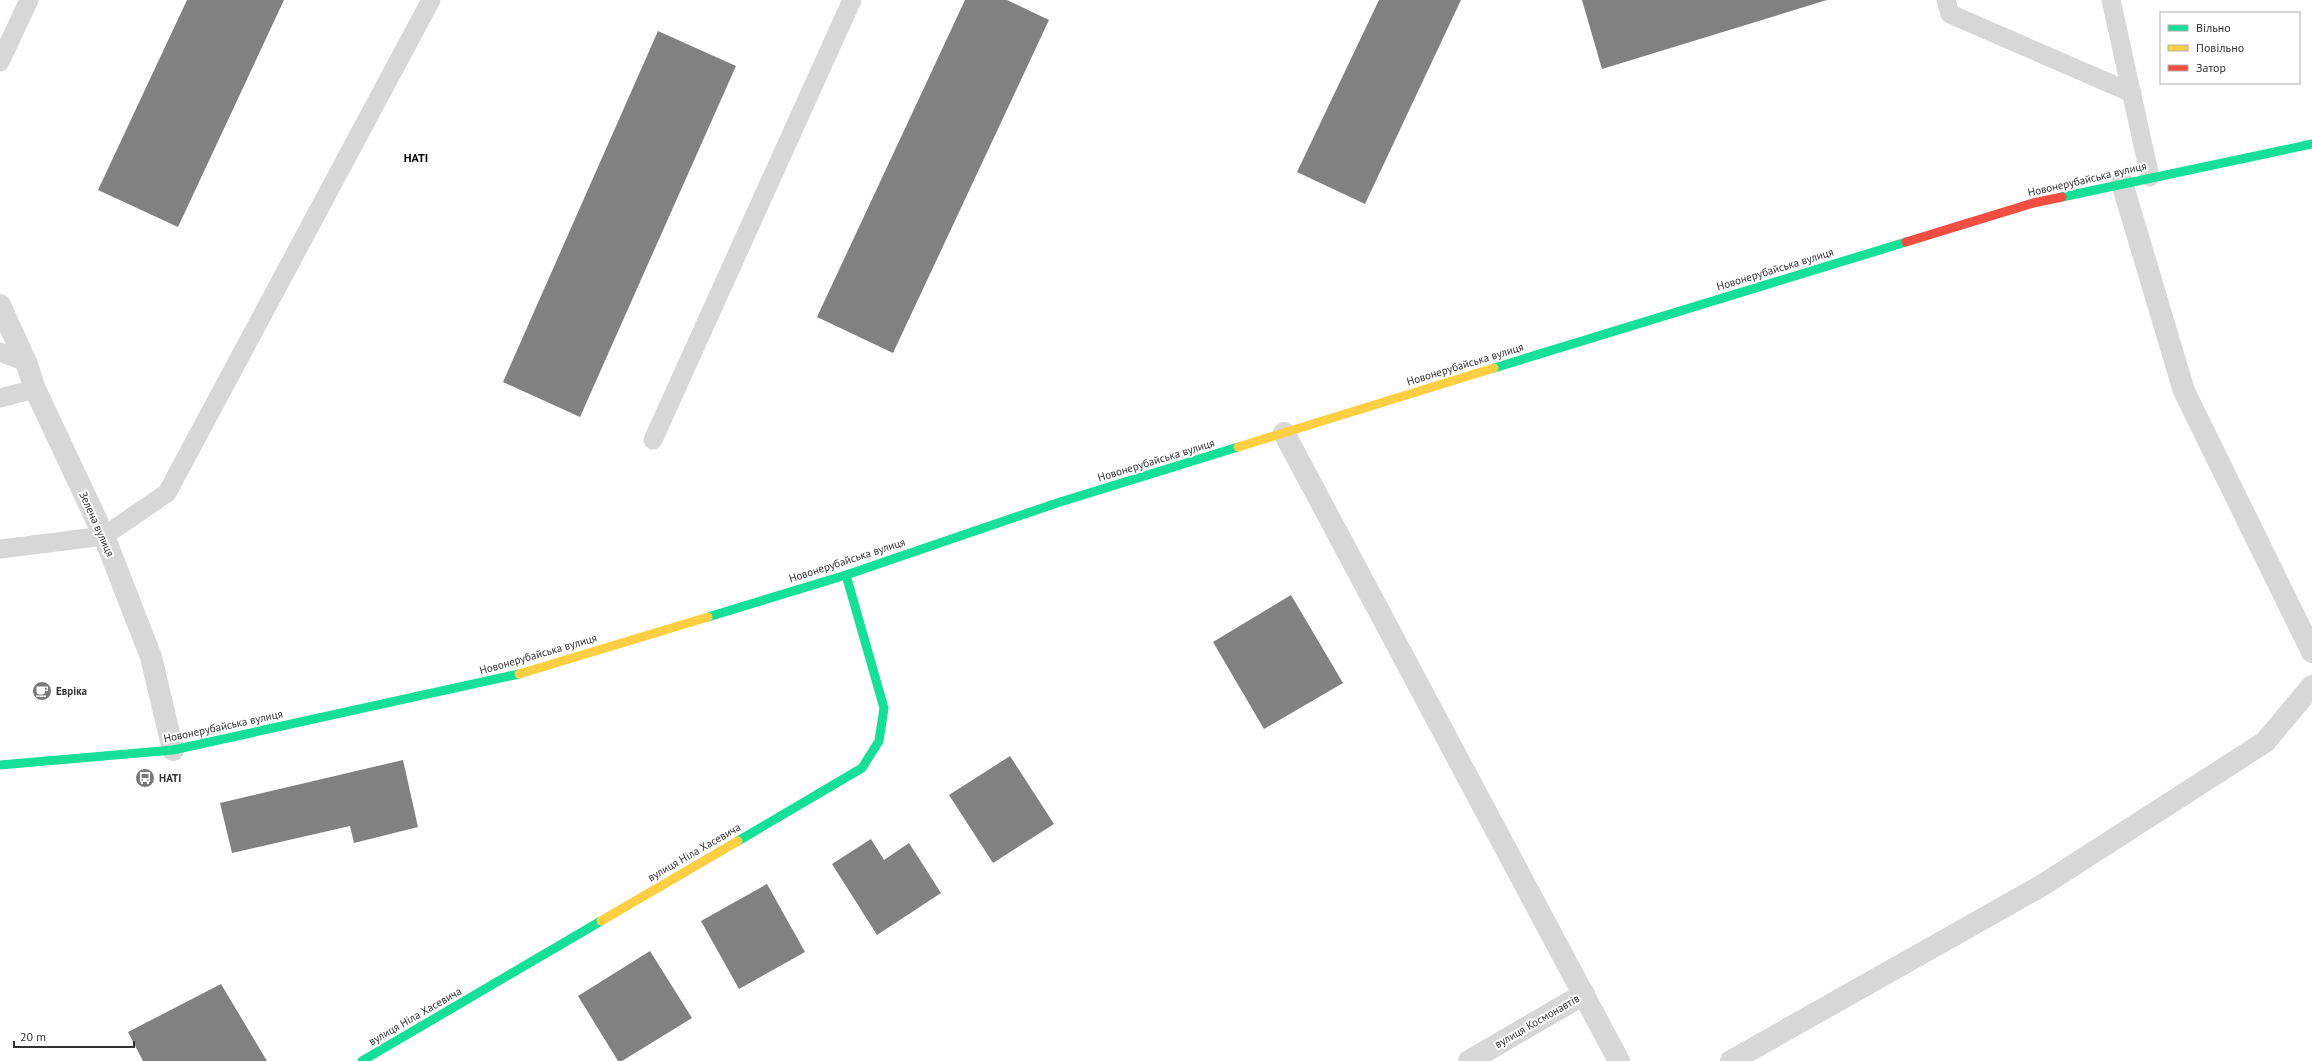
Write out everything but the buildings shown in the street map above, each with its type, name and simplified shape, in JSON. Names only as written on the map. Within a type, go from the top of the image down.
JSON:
[{"type":"street","name":"Новонерубайська вулиця","points":[[0,765],[173,750],[510,677],[846,574],[1057,503],[2033,203],[2150,177],[2312,144]]},
{"type":"street","points":[[2122,183],[2184,391],[2312,652]]},
{"type":"street","name":"Зелена вулиця","points":[[0,305],[26,362],[35,389],[104,536],[151,657],[173,750]]},
{"type":"street","points":[[1284,433],[1619,1061]]},
{"type":"street","name":"вулиця Ніла Хасевича","points":[[362,1061],[862,768],[879,741],[884,708],[846,574]]},
{"type":"street","points":[[1731,1061],[2041,886],[2265,742],[2312,686]]},
{"type":"street","name":"вулиця Космонавтів","points":[[1469,1061],[1584,994]]},
{"type":"lane","points":[[0,62],[29,0]]},
{"type":"lane","points":[[0,549],[104,536],[167,493],[431,0]]},
{"type":"lane","points":[[653,440],[852,0]]},
{"type":"lane","points":[[1946,0],[1950,14],[2132,93]]},
{"type":"lane","points":[[2112,0],[2150,177]]},
{"type":"lane","points":[[0,352],[26,362]]},
{"type":"lane","points":[[0,398],[35,389]]},
{"type":"traffic: fast","points":[[2062,197],[2312,144]]},
{"type":"traffic: fast","points":[[1494,368],[1906,242]]},
{"type":"traffic: fast","points":[[708,617],[846,575],[1057,503],[1238,447]]},
{"type":"traffic: fast","points":[[738,841],[862,768],[879,741],[884,708],[846,575]]},
{"type":"traffic: fast","points":[[0,765],[173,750],[519,674]]},
{"type":"traffic: fast","points":[[362,1061],[601,921]]},
{"type":"traffic: slow","points":[[1238,447],[1494,368]]},
{"type":"traffic: slow","points":[[519,674],[708,617]]},
{"type":"traffic: slow","points":[[601,921],[738,841]]},
{"type":"traffic: jam","points":[[1906,242],[2033,203],[2062,197]]},
{"type":"place","name":"Евріка","points":[[42,691]]},
{"type":"place","name":"НАТІ","points":[[145,778]]},
{"type":"district","name":"НАТІ","points":[[416,158]]}]
